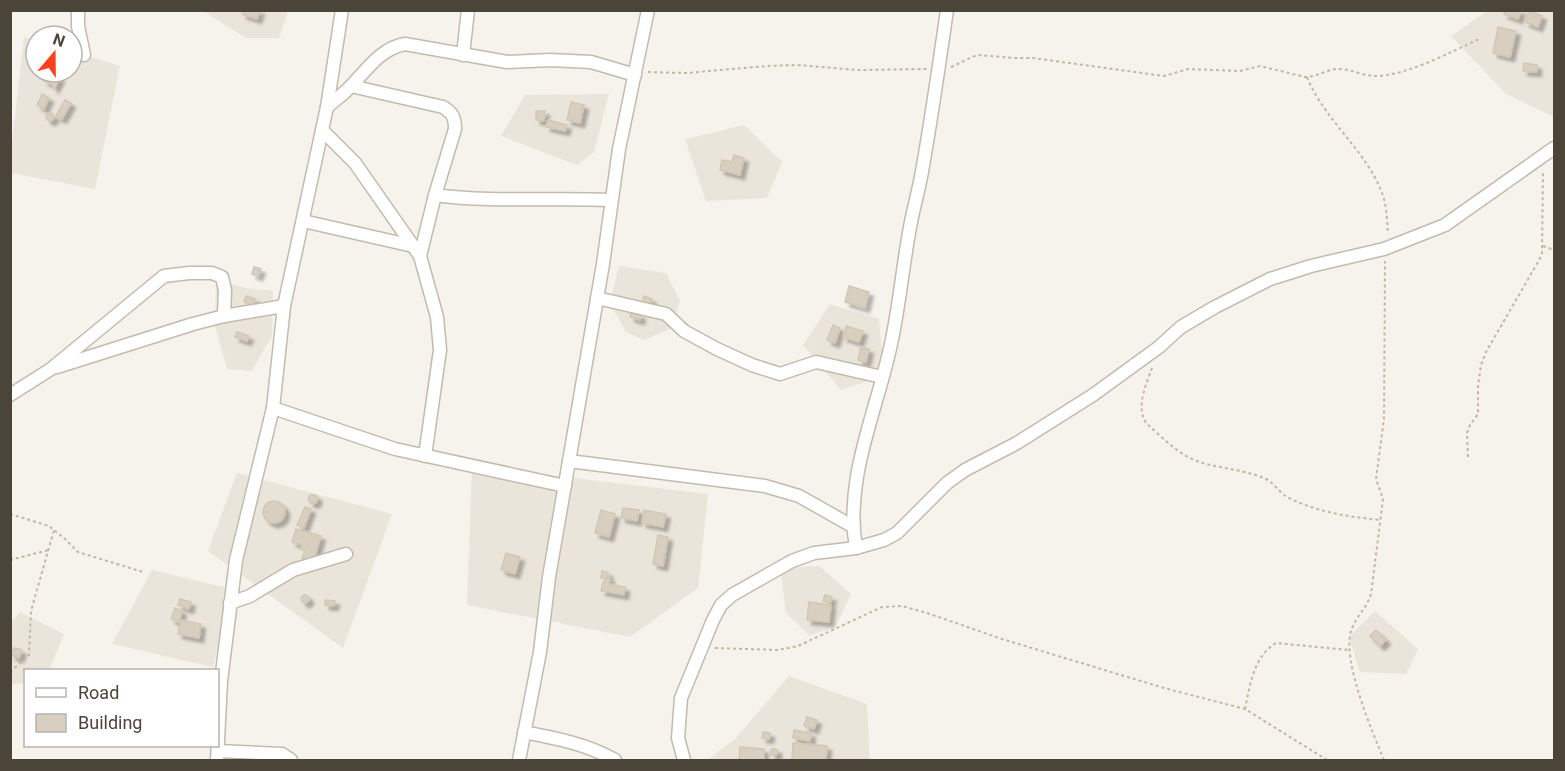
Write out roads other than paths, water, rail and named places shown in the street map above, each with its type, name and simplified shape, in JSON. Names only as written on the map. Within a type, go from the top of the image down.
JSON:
[{"type":"street","points":[[219,731],[221,681],[236,560],[273,408],[284,306],[327,107],[342,10]]},
{"type":"street","points":[[463,55],[468,10]]},
{"type":"street","points":[[519,760],[540,652],[549,577],[597,298],[624,122],[648,10]]},
{"type":"street","points":[[856,548],[852,526],[854,494],[863,447],[891,346],[902,290],[946,10]]},
{"type":"street","points":[[327,107],[394,46],[405,44],[507,62],[550,60],[591,62],[636,73]]},
{"type":"street","points":[[351,86],[443,107],[451,111],[454,118],[454,129],[416,251]]},
{"type":"street","points":[[322,130],[355,163],[416,251],[437,316],[440,350],[425,456]]},
{"type":"street","points":[[684,760],[678,738],[681,698],[721,605],[732,595],[792,561],[814,553],[856,548],[884,540],[897,533],[947,483],[964,470],[1017,443],[1093,395],[1190,322],[1245,290],[1270,279],[1311,266],[1386,248],[1445,225],[1554,148]]},
{"type":"street","points":[[435,195],[483,200],[528,198],[612,200]]},
{"type":"street","points":[[303,221],[416,251]]},
{"type":"street","points":[[10,395],[51,369],[160,279],[170,274],[212,273],[222,277],[225,290],[224,316]]},
{"type":"street","points":[[597,298],[666,314],[684,331],[717,349],[752,365],[780,374],[816,362],[882,377]]},
{"type":"street","points":[[51,369],[224,316],[284,306]]},
{"type":"street","points":[[273,408],[395,449],[565,486]]},
{"type":"street","points":[[569,460],[765,486],[799,496],[852,526]]},
{"type":"street","points":[[230,603],[249,596],[293,570],[324,563],[346,554]]},
{"type":"street","points":[[524,732],[568,740],[615,760]]},
{"type":"street","points":[[218,756],[284,755],[291,760]]}]
